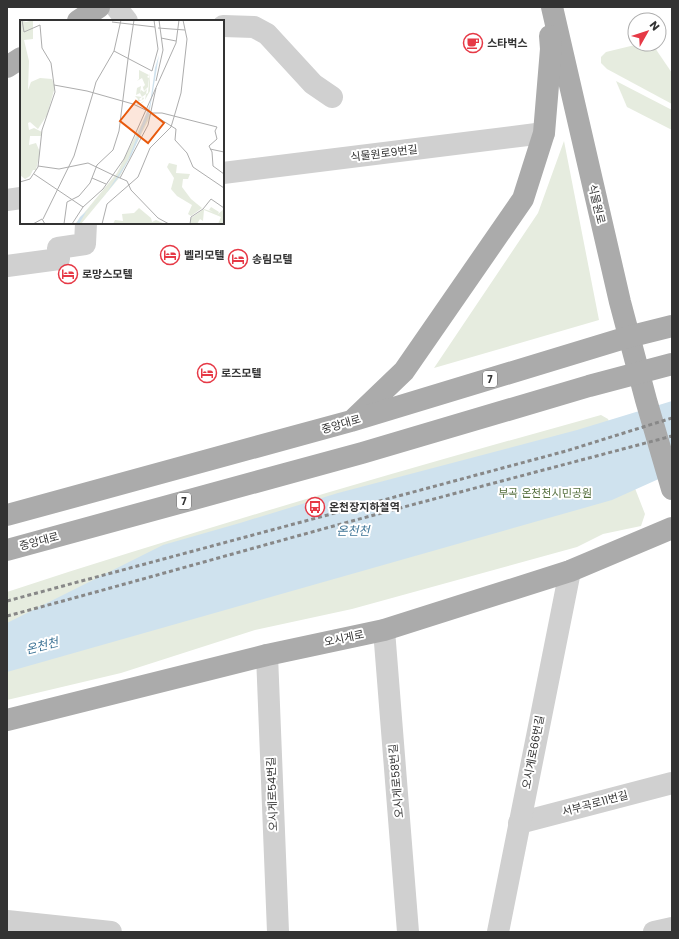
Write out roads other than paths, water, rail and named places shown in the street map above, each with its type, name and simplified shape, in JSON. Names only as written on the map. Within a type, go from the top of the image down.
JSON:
[{"type":"main road","points":[[80,20],[99,7]]},
{"type":"main road","points":[[351,421],[404,371],[523,199],[544,133],[551,49],[548,7]]},
{"type":"main road","name":"식물원로","points":[[552,7],[628,337],[672,489]]},
{"type":"main road","points":[[7,67],[20,59]]},
{"type":"main road","name":"중앙대로","points":[[7,515],[351,421],[628,337],[672,326]]},
{"type":"main road","name":"중앙대로","points":[[7,550],[362,453],[638,372],[672,364]]},
{"type":"main road","name":"오시게로","points":[[7,720],[267,655],[384,630],[570,571],[672,528]]},
{"type":"street","points":[[116,7],[126,20]]},
{"type":"street","points":[[224,26],[254,27],[267,34],[312,84],[332,97]]},
{"type":"street","name":"식물원로9번길","points":[[224,173],[544,133]]},
{"type":"street","points":[[7,200],[20,198]]},
{"type":"street","points":[[7,266],[59,259],[58,248],[85,244],[86,224]]},
{"type":"street","name":"오시게로66번길","points":[[498,932],[570,571]]},
{"type":"street","name":"오시게로58번길","points":[[384,630],[408,932]]},
{"type":"street","name":"오시게로54번길","points":[[267,655],[278,932]]},
{"type":"street","name":"서부곡로11번길","points":[[519,823],[672,783]]},
{"type":"street","points":[[7,921],[111,932]]},
{"type":"street","points":[[654,932],[672,928]]},
{"type":"water","name":"온천천","points":[[672,401],[672,473],[612,500],[7,672],[7,623],[163,545],[338,493],[577,430]]},
{"type":"railway","points":[[7,601],[566,451],[672,418]]},
{"type":"railway","points":[[7,616],[347,522],[672,436]]},
{"type":"place","name":"스타벅스","points":[[473,43]]},
{"type":"place","name":"벨리모텔","points":[[170,255]]},
{"type":"place","name":"송림모텔","points":[[238,259]]},
{"type":"place","name":"로망스모텔","points":[[68,274]]},
{"type":"place","name":"로즈모텔","points":[[207,373]]},
{"type":"place","name":"온천장지하철역","points":[[315,507]]},
{"type":"park label","name":"부곡 온천천시민공원","points":[[545,493]]}]
